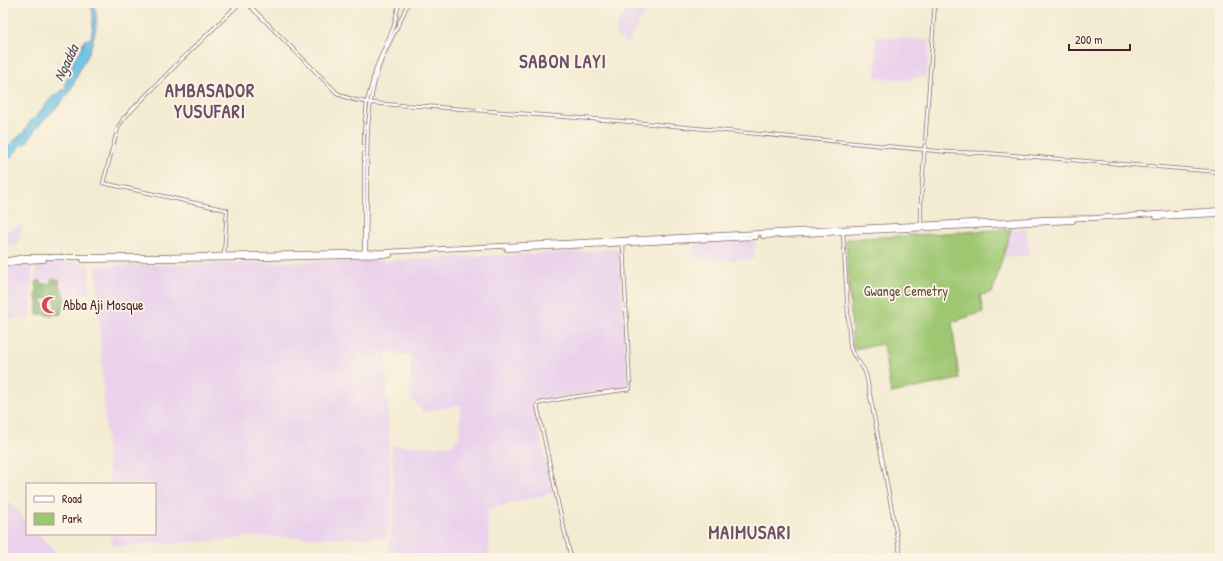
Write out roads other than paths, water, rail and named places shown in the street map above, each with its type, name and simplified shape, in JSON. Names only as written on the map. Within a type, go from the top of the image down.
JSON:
[{"type":"highway","points":[[41,259],[268,258],[365,255],[843,233],[974,222],[1094,218],[1220,210]]},
{"type":"highway","points":[[3,263],[41,259],[224,255],[365,255],[921,227],[992,226],[1220,214]]},
{"type":"main road","points":[[224,255],[227,210],[103,183],[118,128],[123,119],[240,3]]},
{"type":"main road","points":[[247,3],[337,93],[344,97],[369,102],[632,122],[924,149],[1220,172]]},
{"type":"main road","points":[[365,255],[369,102],[376,68],[394,26],[399,3]]},
{"type":"main road","points":[[369,102],[377,73],[388,44],[408,3]]},
{"type":"main road","points":[[921,227],[924,149],[935,3]]},
{"type":"main road","points":[[843,233],[850,346],[866,374],[901,558]]},
{"type":"main road","points":[[571,558],[537,405],[538,403],[572,397],[630,389],[623,244]]},
{"type":"water","points":[[89,3],[93,3],[95,9],[95,31],[89,53],[81,66],[72,88],[61,103],[38,126],[26,144],[23,144],[3,165],[3,151],[23,133],[30,122],[52,97],[67,88],[65,85],[76,56],[81,50],[85,39],[87,40],[91,37],[93,14]]},
{"type":"place","name":"Abba Aji Mosque","points":[[50,305]]},
{"type":"district","name":"SABON LAYI","points":[[563,62]]},
{"type":"district","name":"AMBASADOR YUSUFARI","points":[[210,101]]},
{"type":"district","name":"MAIMUSARI","points":[[750,533]]},
{"type":"water label","name":"Ngadda","points":[[66,63]]},
{"type":"park label","name":"Gwange Cemetry","points":[[906,291]]}]
